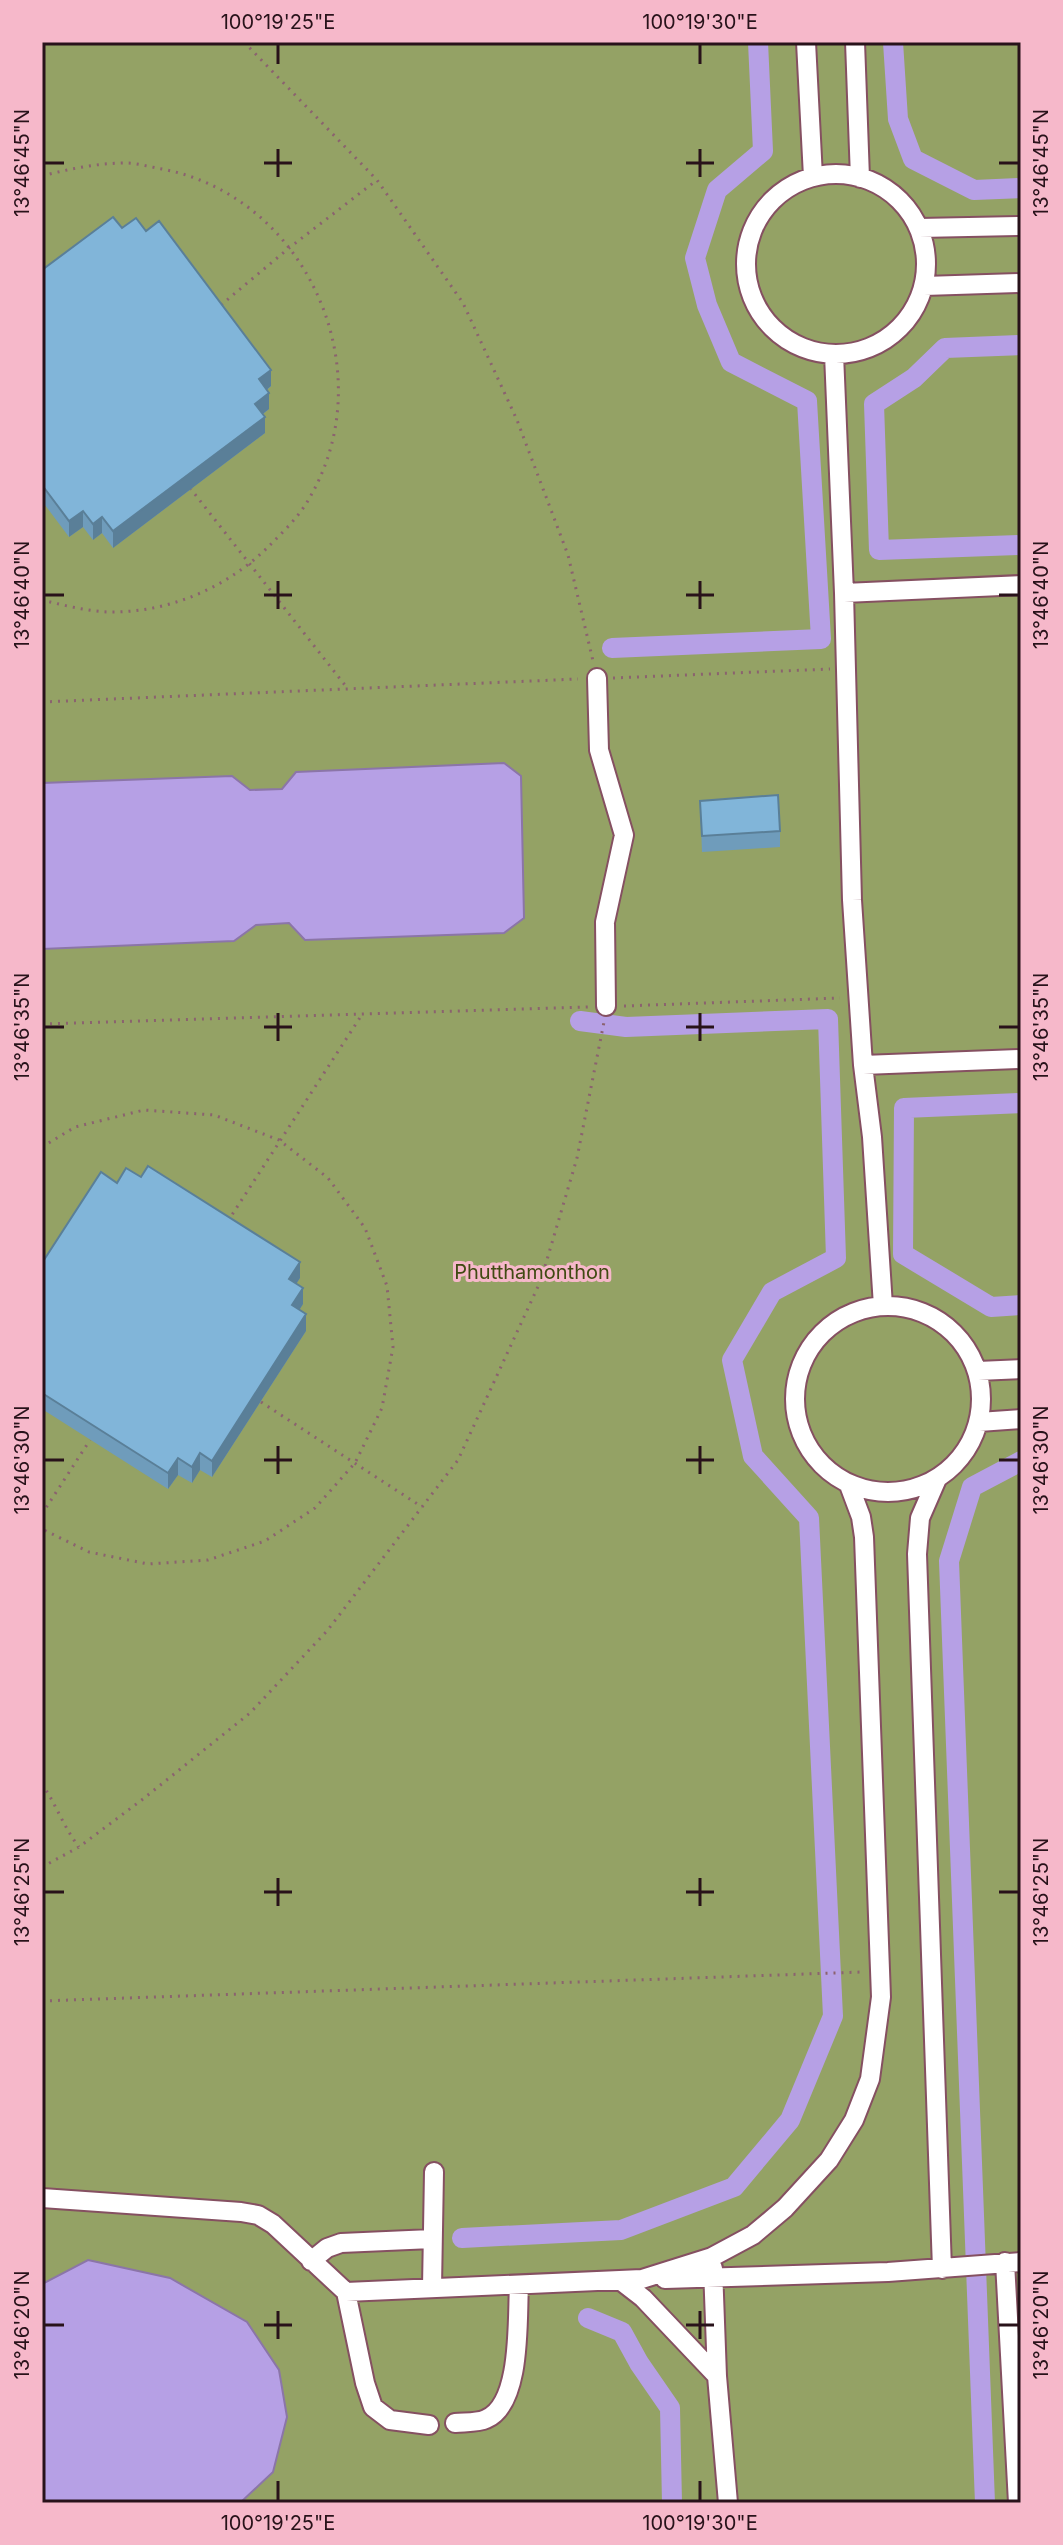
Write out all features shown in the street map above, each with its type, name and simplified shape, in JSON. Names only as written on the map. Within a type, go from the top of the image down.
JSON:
[{"type":"street","points":[[806,42],[813,177]]},
{"type":"street","points":[[855,42],[860,178]]},
{"type":"street","points":[[837,174],[860,178],[885,189],[905,206],[919,228],[926,256],[924,286],[915,308],[900,327],[881,342],[858,351],[834,354],[808,350],[785,339],[766,322],[752,300],[746,275],[746,249],[754,225],[769,204],[789,187],[813,177],[837,174]]},
{"type":"street","points":[[919,228],[1021,226]]},
{"type":"street","points":[[924,286],[1021,283]]},
{"type":"street","points":[[834,354],[852,900],[883,1306]]},
{"type":"street","points":[[844,593],[1021,585]]},
{"type":"street","points":[[597,678],[599,750],[624,835],[605,922],[606,1006]]},
{"type":"street","points":[[863,1065],[1021,1059]]},
{"type":"street","points":[[883,1306],[904,1307],[923,1313],[957,1336],[978,1371],[982,1396],[979,1422],[970,1444],[956,1464],[937,1479],[916,1489],[894,1493],[871,1492],[849,1485],[825,1470],[807,1449],[796,1423],[793,1396],[798,1368],[811,1344],[831,1324],[856,1311],[883,1306]]},
{"type":"street","points":[[978,1371],[1021,1369]]},
{"type":"street","points":[[979,1422],[1021,1419]]},
{"type":"street","points":[[937,1479],[920,1518],[917,1554],[950,2267]]},
{"type":"street","points":[[642,2279],[712,2257],[753,2235],[785,2208],[829,2160],[854,2120],[870,2079],[881,1997],[864,1537],[859,1507],[849,1485]]},
{"type":"street","points":[[432,2287],[434,2172]]},
{"type":"street","points":[[42,2198],[258,2215],[273,2224],[346,2292],[373,2407],[390,2420],[429,2425]]},
{"type":"street","points":[[311,2261],[327,2248],[341,2243],[432,2239]]},
{"type":"street","points":[[712,2257],[717,2376],[728,2503]]},
{"type":"street","points":[[346,2292],[1006,2263],[1018,2503]]},
{"type":"street","points":[[621,2281],[643,2298],[717,2376]]},
{"type":"street","points":[[455,2423],[485,2420],[500,2410],[514,2368],[519,2285]]},
{"type":"path","points":[[244,42],[377,180],[463,303],[517,420],[568,555],[597,678]]},
{"type":"path","points":[[42,176],[78,166],[128,163],[185,173],[223,189],[264,219],[301,263],[330,327],[339,390],[337,420],[326,460],[310,498],[282,533],[250,565],[191,598],[152,608],[108,612],[42,600]]},
{"type":"path","points":[[214,311],[377,180]]},
{"type":"path","points":[[190,488],[348,689]]},
{"type":"path","points":[[42,702],[846,668]]},
{"type":"path","points":[[42,1024],[860,998]]},
{"type":"path","points":[[42,1867],[79,1847],[250,1713],[327,1631],[458,1460],[541,1280],[577,1158],[606,1006]]},
{"type":"path","points":[[222,1229],[363,1013]]},
{"type":"path","points":[[42,1147],[75,1127],[144,1110],[214,1115],[279,1140],[328,1178],[365,1228],[387,1286],[393,1347],[382,1408],[355,1463],[315,1508],[265,1541],[208,1560],[148,1564],[89,1552],[42,1529]]},
{"type":"path","points":[[261,1402],[422,1507]]},
{"type":"path","points":[[42,1514],[90,1440]]},
{"type":"path","points":[[42,1784],[79,1847]]},
{"type":"path","points":[[42,2001],[880,1971]]},
{"type":"green space","name":"Phutthamonthon","points":[[42,42],[1021,42],[1021,2503],[42,2503]]},
{"type":"shaded area","points":[[504,763],[521,776],[524,918],[504,933],[305,940],[289,923],[256,925],[234,941],[42,949],[42,783],[232,776],[250,790],[282,789],[296,772]]},
{"type":"shaded area","points":[[88,2260],[170,2278],[247,2322],[279,2370],[287,2417],[273,2472],[240,2503],[42,2503],[42,2284]]},
{"type":"building","points":[[113,217],[122,228],[136,218],[146,231],[159,221],[271,370],[259,379],[269,393],[255,404],[265,417],[113,531],[102,517],[93,524],[83,511],[69,521],[42,485],[42,270]]},
{"type":"building","points":[[778,795],[780,831],[702,836],[700,801]]},
{"type":"building","points":[[148,1166],[300,1262],[289,1279],[303,1288],[292,1305],[306,1314],[212,1461],[200,1453],[192,1467],[178,1458],[168,1473],[42,1393],[42,1263],[101,1172],[117,1183],[126,1168],[141,1177]]},
{"type":"waterway","points":[[612,648],[821,639],[807,401],[731,362],[707,305],[695,258],[717,190],[763,151],[758,42]]},
{"type":"waterway","points":[[893,42],[898,119],[913,159],[974,190],[1021,188]]},
{"type":"waterway","points":[[1021,345],[945,348],[914,378],[874,404],[879,550],[1021,545]]},
{"type":"waterway","points":[[462,2238],[621,2230],[734,2187],[790,2120],[833,2016],[809,1518],[753,1456],[732,1360],[772,1292],[836,1258],[828,1019],[626,1027],[580,1021]]},
{"type":"waterway","points":[[1021,1103],[904,1108],[903,1254],[991,1307],[1021,1305]]},
{"type":"waterway","points":[[985,2503],[949,1561],[972,1487],[1021,1461]]},
{"type":"waterway","points":[[588,2318],[622,2332],[670,2408],[672,2503]]}]
